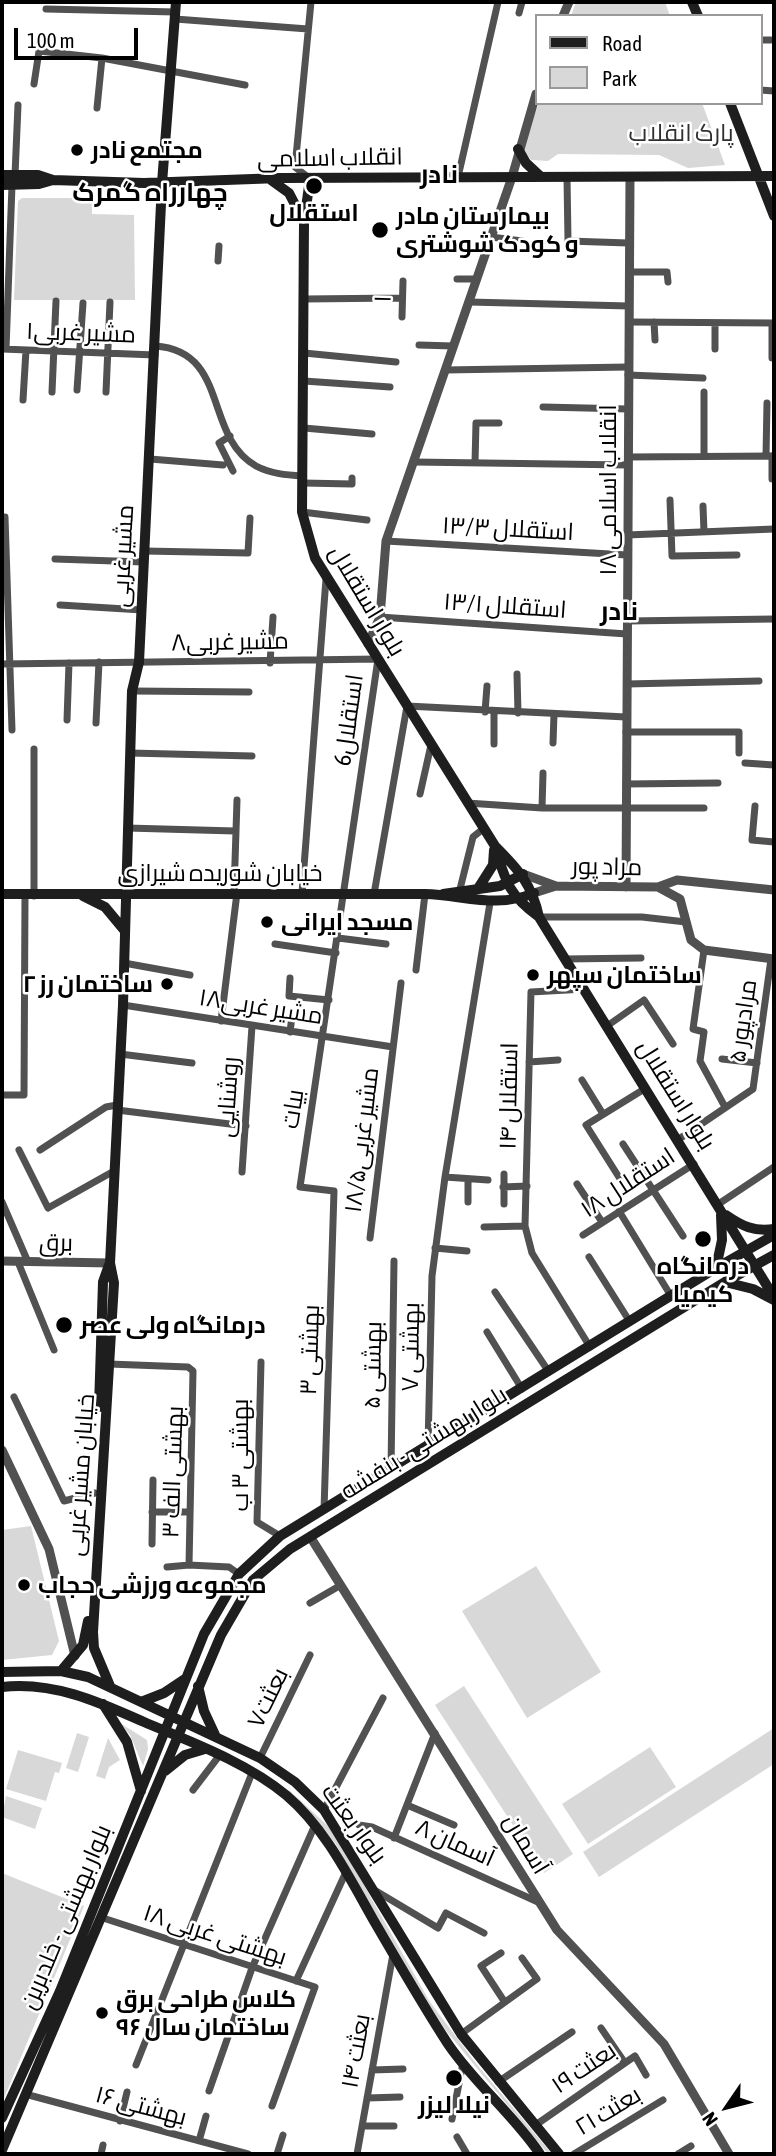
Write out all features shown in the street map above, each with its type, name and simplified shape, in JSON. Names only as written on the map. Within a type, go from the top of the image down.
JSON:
[{"type":"main road","name":"مشیر غربی","points":[[125,931],[132,691],[139,662],[162,183],[175,11]]},
{"type":"main road","points":[[731,105],[774,216]]},
{"type":"main road","points":[[518,149],[526,163],[541,178]]},
{"type":"main road","name":"انقلاب اسلامی","points":[[2,175],[10,182],[38,175],[53,180],[162,183],[269,179],[774,176]]},
{"type":"main road","points":[[269,179],[289,193],[304,222]]},
{"type":"main road","name":"بلوار استقلال","points":[[310,179],[304,222],[302,512],[305,533],[326,579],[467,803],[495,846],[523,874],[534,893],[539,917],[694,1163],[774,1298]]},
{"type":"main road","name":"بلوار استقلال","points":[[495,846],[507,883],[517,900],[539,917]]},
{"type":"main road","points":[[479,887],[493,865],[495,846]]},
{"type":"main road","name":"خیابان شوریده شیرازی","points":[[439,895],[460,889],[507,883],[523,874]]},
{"type":"main road","name":"خیابان شوریده شیرازی","points":[[2,894],[425,894],[490,902],[517,900],[534,893]]},
{"type":"main road","points":[[81,896],[105,907],[125,931]]},
{"type":"main road","name":"خیابان مشیر غربی","points":[[110,1686],[94,1648],[99,1504],[114,1283],[110,1263],[125,931]]},
{"type":"main road","points":[[719,1208],[742,1226],[761,1231],[774,1229]]},
{"type":"main road","points":[[716,1268],[722,1240],[719,1208]]},
{"type":"main road","name":"بلوار بهشتی - بنفشه","points":[[170,1714],[220,1603],[239,1574],[281,1536],[774,1235]]},
{"type":"main road","name":"بلوار بهشتی - بنفشه","points":[[179,1738],[198,1686],[233,1612],[253,1580],[290,1549],[724,1282],[774,1255]]},
{"type":"main road","name":"خیابان مشیر غربی","points":[[83,1646],[87,1631],[95,1493],[103,1282],[110,1263]]},
{"type":"main road","points":[[724,1282],[745,1286],[774,1298]]},
{"type":"main road","points":[[461,1426],[470,1440]]},
{"type":"main road","points":[[61,1671],[83,1646],[89,1651],[94,1648]]},
{"type":"main road","name":"بلوار بعثت","points":[[2,1672],[61,1671],[110,1686],[260,1758],[293,1780],[324,1810],[461,2034],[559,2154]]},
{"type":"main road","points":[[141,1702],[164,1693],[185,1678]]},
{"type":"main road","points":[[198,1686],[204,1711],[216,1738]]},
{"type":"main road","name":"بلوار بعثت","points":[[2,1687],[39,1687],[74,1693],[205,1749],[252,1773],[283,1793],[315,1825],[448,2043],[540,2154]]},
{"type":"main road","points":[[103,1704],[127,1742],[141,1791]]},
{"type":"main road","name":"بلوار بهشتی - خلدبرین","points":[[2,2118],[60,1991],[166,1731],[170,1714]]},
{"type":"main road","name":"بلوار بهشتی - خلدبرین","points":[[3,2152],[25,2094],[179,1738]]},
{"type":"main road","points":[[164,1771],[185,1755],[205,1749]]},
{"type":"main road","points":[[283,1793],[293,1780]]},
{"type":"main road","points":[[131,1818],[142,1822]]},
{"type":"main road","points":[[448,2043],[461,2034]]},
{"type":"street","points":[[310,179],[295,167],[311,2]]},
{"type":"street","points":[[458,177],[498,2]]},
{"type":"street","points":[[519,13],[522,2]]},
{"type":"street","points":[[47,9],[175,11],[308,29]]},
{"type":"street","points":[[762,40],[771,40]]},
{"type":"street","points":[[34,84],[39,51],[102,58],[245,85]]},
{"type":"street","points":[[97,108],[102,58]]},
{"type":"street","points":[[368,644],[380,617],[386,541],[512,177],[534,100]]},
{"type":"street","points":[[4,349],[10,182],[18,105]]},
{"type":"street","points":[[567,177],[568,241],[628,243]]},
{"type":"street","name":"۱۸ انقلاب اسلامی","points":[[626,887],[630,177]]},
{"type":"street","points":[[491,237],[522,241]]},
{"type":"street","points":[[218,261],[219,246]]},
{"type":"street","points":[[629,272],[667,272],[668,282]]},
{"type":"street","points":[[457,279],[477,279]]},
{"type":"street","name":"۱","points":[[402,317],[403,281]]},
{"type":"street","points":[[304,299],[402,298]]},
{"type":"street","points":[[52,392],[56,301]]},
{"type":"street","points":[[106,392],[110,302]]},
{"type":"street","points":[[468,302],[629,306]]},
{"type":"street","points":[[77,390],[83,303]]},
{"type":"street","points":[[654,322],[655,340]]},
{"type":"street","points":[[629,323],[773,323],[772,358]]},
{"type":"street","points":[[715,323],[715,349]]},
{"type":"street","points":[[419,345],[453,346]]},
{"type":"street","name":"مشیر غربی۱","points":[[4,349],[108,353],[176,348],[202,371],[230,436]]},
{"type":"street","points":[[23,400],[26,350]]},
{"type":"street","points":[[304,353],[396,362]]},
{"type":"street","points":[[445,370],[628,371],[703,378]]},
{"type":"street","points":[[304,381],[390,387]]},
{"type":"street","points":[[704,392],[704,456]]},
{"type":"street","points":[[767,403],[772,480]]},
{"type":"street","points":[[543,407],[628,409]]},
{"type":"street","points":[[475,463],[476,423],[499,423]]},
{"type":"street","points":[[304,428],[372,434]]},
{"type":"street","points":[[233,471],[219,443],[230,436],[236,447],[253,464],[281,474],[352,484],[352,478]]},
{"type":"street","points":[[413,463],[628,461],[704,456],[771,456]]},
{"type":"street","points":[[150,458],[223,465]]},
{"type":"street","points":[[670,500],[672,556],[737,555]]},
{"type":"street","points":[[703,506],[704,532]]},
{"type":"street","points":[[302,512],[367,520]]},
{"type":"street","points":[[5,517],[6,664],[12,730]]},
{"type":"street","points":[[55,559],[248,553],[250,518]]},
{"type":"street","points":[[628,535],[774,529]]},
{"type":"street","name":"۱۳/۳ استقلال","points":[[386,541],[627,555]]},
{"type":"street","points":[[302,893],[322,659],[326,579]]},
{"type":"street","points":[[60,605],[142,610]]},
{"type":"street","points":[[270,663],[273,617]]},
{"type":"street","name":"۱۳/۱ استقلال","points":[[380,617],[627,634]]},
{"type":"street","points":[[627,621],[774,619]]},
{"type":"street","name":"مشیر غربی۸","points":[[6,664],[270,663],[378,659]]},
{"type":"street","name":"استقلال6","points":[[344,894],[378,659]]},
{"type":"street","points":[[96,723],[99,662]]},
{"type":"street","points":[[67,720],[69,663]]},
{"type":"street","points":[[517,674],[519,713]]},
{"type":"street","points":[[627,684],[759,681]]},
{"type":"street","points":[[485,712],[487,686]]},
{"type":"street","points":[[132,691],[249,692]]},
{"type":"street","points":[[374,894],[407,706],[626,717]]},
{"type":"street","points":[[494,712],[495,744]]},
{"type":"street","points":[[553,743],[554,714]]},
{"type":"street","points":[[626,732],[739,732],[738,753]]},
{"type":"street","points":[[420,794],[431,745]]},
{"type":"street","points":[[2,1095],[24,1096],[34,749]]},
{"type":"street","points":[[130,753],[252,756]]},
{"type":"street","points":[[746,763],[774,765]]},
{"type":"street","points":[[542,808],[543,773]]},
{"type":"street","points":[[626,784],[718,783]]},
{"type":"street","points":[[221,1021],[236,893],[237,800]]},
{"type":"street","points":[[467,803],[626,810],[704,808]]},
{"type":"street","points":[[755,806],[752,840],[774,842]]},
{"type":"street","points":[[126,828],[235,831]]},
{"type":"street","points":[[460,889],[472,837],[483,828]]},
{"type":"street","name":"مراد پور","points":[[523,874],[556,886]]},
{"type":"street","name":"مراد پور","points":[[534,893],[556,886],[658,887],[677,880],[774,890]]},
{"type":"street","points":[[658,887],[680,899],[691,940],[704,950],[773,959]]},
{"type":"street","name":"بیات","points":[[334,1191],[300,1187],[344,894]]},
{"type":"street","points":[[416,970],[425,894]]},
{"type":"street","name":"بهشتی ۷","points":[[428,1446],[435,1248],[490,902]]},
{"type":"street","points":[[539,917],[642,917],[685,922]]},
{"type":"street","points":[[338,938],[386,944]]},
{"type":"street","points":[[275,944],[336,953]]},
{"type":"street","points":[[678,1139],[725,1108],[700,1060],[704,1032],[693,1029],[704,950]]},
{"type":"street","points":[[565,959],[641,958]]},
{"type":"street","name":"۵ مرادپور","points":[[725,1108],[753,1089],[773,959]]},
{"type":"street","points":[[124,963],[190,975]]},
{"type":"street","points":[[290,978],[289,996],[328,1000]]},
{"type":"street","name":"مشیر غربی۱۸/۵","points":[[370,1238],[401,983]]},
{"type":"street","name":"استقلال ۱۴","points":[[585,989],[531,992],[525,1226],[533,1253],[590,1347]]},
{"type":"street","points":[[607,1026],[644,1000],[673,1044]]},
{"type":"street","name":"مشیر غربی۱۸","points":[[123,1005],[393,1047]]},
{"type":"street","points":[[290,1032],[292,1016]]},
{"type":"street","name":"روشنایی","points":[[242,1172],[252,1026]]},
{"type":"street","points":[[120,1054],[192,1063]]},
{"type":"street","points":[[722,1059],[757,1063]]},
{"type":"street","points":[[529,1062],[558,1060]]},
{"type":"street","points":[[582,1080],[604,1115]]},
{"type":"street","points":[[622,1182],[586,1125],[646,1088]]},
{"type":"street","points":[[40,1150],[106,1107],[246,1126]]},
{"type":"street","points":[[623,1144],[682,1236]]},
{"type":"street","points":[[19,1150],[48,1209],[114,1171]]},
{"type":"street","name":"استقلال ۱۸","points":[[583,1235],[694,1163]]},
{"type":"street","points":[[719,1208],[774,1167]]},
{"type":"street","points":[[504,1174],[504,1204]]},
{"type":"street","points":[[445,1177],[488,1180]]},
{"type":"street","points":[[468,1179],[468,1202]]},
{"type":"street","points":[[577,1184],[602,1222]]},
{"type":"street","points":[[503,1187],[527,1186]]},
{"type":"street","name":"بهشتی ۳","points":[[324,1510],[334,1191]]},
{"type":"street","points":[[2,1202],[54,1350]]},
{"type":"street","points":[[619,1211],[671,1296]]},
{"type":"street","points":[[484,1227],[525,1226]]},
{"type":"street","points":[[435,1248],[467,1251]]},
{"type":"street","points":[[589,1256],[630,1322]]},
{"type":"street","name":"برق","points":[[2,1261],[110,1263]]},
{"type":"street","name":"بهشتی ۵","points":[[391,1470],[394,1261]]},
{"type":"street","points":[[495,1292],[549,1373]]},
{"type":"street","points":[[487,1332],[522,1389]]},
{"type":"street","name":"بهشتی ۳ ب","points":[[261,1362],[257,1522],[281,1536]]},
{"type":"street","name":"بهشتی الف ۳","points":[[109,1364],[188,1367],[193,1371],[189,1564],[229,1567],[239,1574]]},
{"type":"street","points":[[14,1397],[64,1501],[95,1493]]},
{"type":"street","points":[[2,1450],[49,1549],[75,1656]]},
{"type":"street","points":[[152,1544],[153,1480]]},
{"type":"street","points":[[152,1511],[190,1512]]},
{"type":"street","name":"آسمان","points":[[311,1538],[538,1902],[557,1930],[664,2044],[729,2154]]},
{"type":"street","points":[[167,1567],[189,1564]]},
{"type":"street","points":[[310,1603],[341,1585]]},
{"type":"street","name":"بعثت۷","points":[[260,1758],[310,1654]]},
{"type":"street","points":[[324,1810],[383,1698]]},
{"type":"street","points":[[394,1838],[435,1733]]},
{"type":"street","points":[[193,1790],[219,1756]]},
{"type":"street","points":[[136,2065],[252,1773]]},
{"type":"street","points":[[407,1805],[454,1825]]},
{"type":"street","points":[[209,2091],[251,1968],[315,1825]]},
{"type":"street","name":"۸ آسمان","points":[[359,1825],[538,1902]]},
{"type":"street","points":[[296,1981],[346,1872]]},
{"type":"street","points":[[375,1891],[438,1928],[446,1913],[484,1934]]},
{"type":"street","name":"بهشتی غربی ۱۸","points":[[103,1918],[182,1946],[315,1987],[272,2106]]},
{"type":"street","points":[[501,1953],[481,1966],[504,2001]]},
{"type":"street","name":"بعثت ۱۴","points":[[357,2154],[393,1954]]},
{"type":"street","points":[[461,2034],[537,1979],[522,1958]]},
{"type":"street","points":[[601,2028],[625,2063]]},
{"type":"street","points":[[498,2082],[572,2032]]},
{"type":"street","name":"بعثت ۱۹","points":[[537,2124],[635,2056],[646,2075]]},
{"type":"street","points":[[452,2119],[463,2063]]},
{"type":"street","points":[[372,2070],[402,2069]]},
{"type":"street","points":[[120,2121],[128,2092]]},
{"type":"street","name":"۱۶ بهشتی","points":[[25,2094],[248,2154]]},
{"type":"street","points":[[367,2098],[400,2096]]},
{"type":"street","name":"۲۱ بعثت","points":[[574,2154],[663,2101]]},
{"type":"street","points":[[199,2141],[206,2116]]},
{"type":"street","points":[[362,2126],[394,2126]]},
{"type":"street","points":[[277,2154],[283,2135]]},
{"type":"street","points":[[457,2137],[467,2154]]},
{"type":"street","points":[[100,2154],[103,2145]]},
{"type":"street","points":[[678,2154],[691,2146]]},
{"type":"green space","points":[[576,2],[665,2],[669,14],[572,14]]},
{"type":"green space","name":"پارک انقلاب","points":[[538,105],[703,105],[725,165],[688,168],[659,155],[558,154],[548,161],[531,160],[522,148]]},
{"type":"green space","points":[[22,198],[92,198],[92,214],[134,215],[135,300],[14,300],[18,201]]},
{"type":"green space","name":"مجموعه ورزشی حجاب","points":[[31,1526],[59,1641],[52,1655],[2,1660],[2,1530]]},
{"type":"green space","points":[[536,1566],[601,1672],[527,1718],[462,1611]]},
{"type":"green space","points":[[464,1686],[573,1854],[544,1873],[435,1705]]},
{"type":"green space","points":[[120,1723],[147,1740],[148,1749],[143,1766],[130,1735]]},
{"type":"green space","points":[[774,1728],[774,1764],[599,1877],[583,1852]]},
{"type":"green space","points":[[77,1733],[89,1737],[78,1772],[66,1768]]},
{"type":"green space","points":[[108,1738],[120,1760],[109,1767],[105,1779],[96,1776]]},
{"type":"green space","points":[[650,1747],[676,1787],[588,1844],[562,1804]]},
{"type":"green space","points":[[18,1750],[62,1763],[59,1773],[55,1772],[46,1801],[6,1789]]},
{"type":"green space","points":[[288,1792],[327,1825],[340,1843],[430,2002],[478,2066],[552,2154],[548,2154],[447,2032],[425,1999],[335,1843]]},
{"type":"green space","points":[[6,1796],[42,1808],[35,1829],[2,1817]]},
{"type":"green space","points":[[2,1873],[84,1906],[2,2103]]},
{"type":"place","name":"مجتمع نادر","points":[[77,150]]},
{"type":"place","name":"استقلال","points":[[314,186]]},
{"type":"place","name":"بیمارستان مادر و کودک شوشتری","points":[[380,230]]},
{"type":"place","name":"مسجد ایرانی","points":[[267,922]]},
{"type":"place","name":"ساختمان سپهر","points":[[533,975]]},
{"type":"place","name":"ساختمان رز ۲","points":[[167,984]]},
{"type":"place","name":"درمانگاه کیمیا","points":[[703,1239]]},
{"type":"place","name":"درمانگاه ولی عصر","points":[[64,1325]]},
{"type":"place","name":"مجموعه ورزشی حجاب","points":[[24,1585]]},
{"type":"place","name":"کلاس طراحی برق ساختمان سال ۹۶","points":[[102,2013]]},
{"type":"place","name":"نیلا لیزر","points":[[454,2078]]},
{"type":"district","name":"نادر","points":[[439,175]]},
{"type":"district","name":"چهارراه گمرک","points":[[150,193]]},
{"type":"district","name":"نادر","points":[[619,612]]}]
